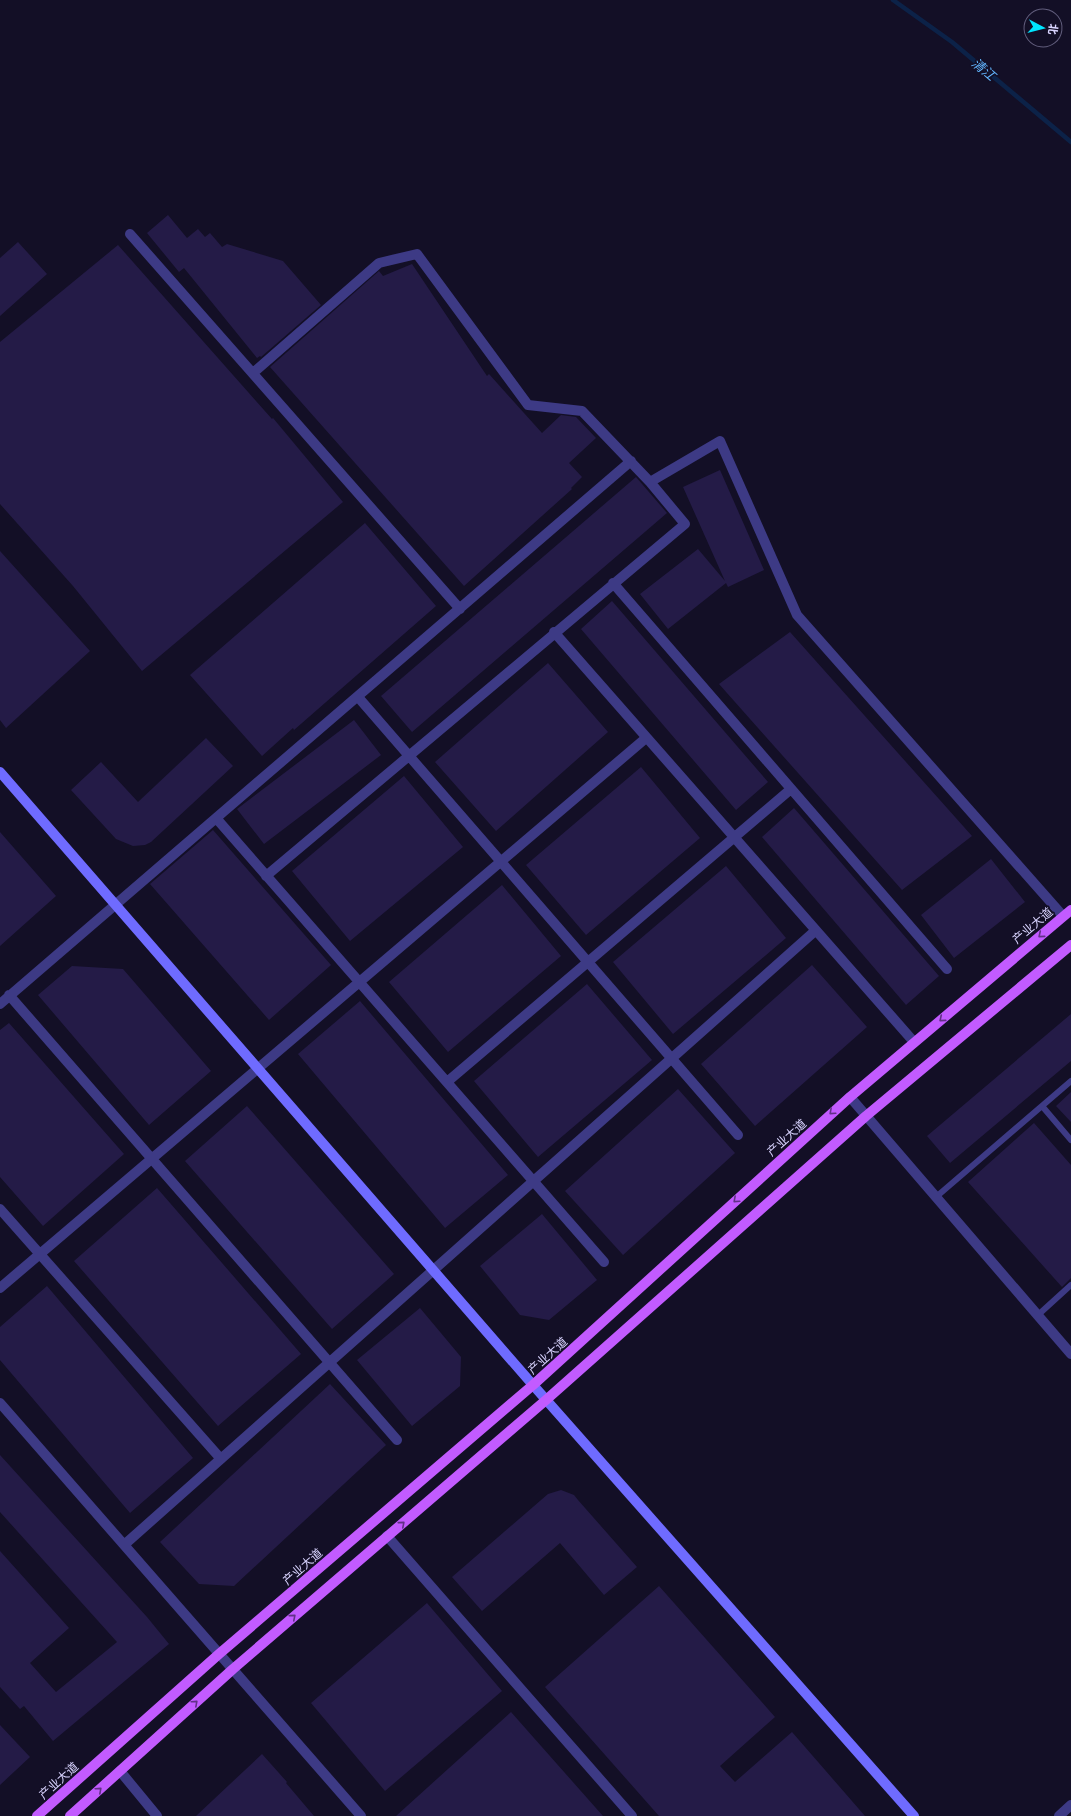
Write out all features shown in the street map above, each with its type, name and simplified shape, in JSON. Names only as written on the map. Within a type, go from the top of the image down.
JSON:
[{"type":"main road","name":"产业大道","points":[[37,1816],[220,1654],[533,1385],[850,1097],[1067,913]]},
{"type":"main road","points":[[70,1816],[233,1669],[546,1400],[866,1116],[1071,945]]},
{"type":"street","points":[[130,234],[460,608]]},
{"type":"street","points":[[253,373],[378,263],[417,254],[528,405],[582,411],[650,482],[685,524],[554,632],[266,876]]},
{"type":"street","points":[[650,482],[720,441],[797,615],[1067,913]]},
{"type":"street","points":[[0,1004],[630,461]]},
{"type":"street","points":[[613,583],[946,969]]},
{"type":"street","points":[[554,632],[815,932],[914,1042]]},
{"type":"street","points":[[358,697],[738,1135]]},
{"type":"street","points":[[0,1288],[646,738]]},
{"type":"street","points":[[0,772],[433,1271],[914,1816]]},
{"type":"street","points":[[447,1082],[791,789]]},
{"type":"street","points":[[216,818],[604,1262]]},
{"type":"street","points":[[124,1545],[815,932]]},
{"type":"street","points":[[10,995],[398,1440]]},
{"type":"street","points":[[850,1097],[1071,1354]]},
{"type":"street","points":[[0,1209],[221,1459]]},
{"type":"street","points":[[0,1403],[361,1816]]},
{"type":"street","points":[[387,1536],[632,1816]]},
{"type":"street","points":[[120,1771],[157,1816]]},
{"type":"street","points":[[1059,1816],[1071,1805]]},
{"type":"lane","points":[[936,1197],[1071,1081]]},
{"type":"lane","points":[[1042,1106],[1071,1140]]},
{"type":"lane","points":[[1038,1315],[1071,1285]]},
{"type":"building","points":[[168,215],[187,238],[198,229],[205,237],[210,233],[222,247],[227,244],[283,261],[321,305],[261,357],[260,356],[257,358],[184,268],[179,272],[147,233]]},
{"type":"building","points":[[18,242],[47,274],[0,316],[0,258]]},
{"type":"building","points":[[118,245],[272,419],[273,418],[343,502],[142,671],[73,586],[0,504],[0,342]]},
{"type":"building","points":[[412,264],[487,376],[489,374],[542,433],[561,415],[576,417],[596,438],[569,463],[582,477],[571,488],[572,489],[464,586],[270,367],[379,271],[383,276]]},
{"type":"building","points":[[720,470],[764,570],[728,587],[726,583],[668,629],[640,594],[698,549],[725,581],[683,487]]},
{"type":"building","points":[[636,477],[667,513],[412,732],[381,696]]},
{"type":"building","points":[[365,523],[436,606],[294,730],[293,728],[262,756],[190,675]]},
{"type":"building","points":[[0,551],[90,651],[6,728],[0,720]]},
{"type":"building","points":[[612,601],[768,782],[736,810],[581,629]]},
{"type":"building","points":[[790,632],[972,836],[902,890],[719,684]]},
{"type":"building","points":[[548,663],[608,732],[496,831],[435,762]]},
{"type":"building","points":[[354,720],[381,755],[264,844],[237,809]]},
{"type":"building","points":[[206,738],[233,766],[151,842],[145,845],[133,846],[116,839],[71,790],[101,762],[138,802]]},
{"type":"building","points":[[641,767],[700,838],[586,935],[526,865]]},
{"type":"building","points":[[404,776],[463,847],[350,941],[292,871]]},
{"type":"building","points":[[794,808],[939,976],[906,1005],[762,837]]},
{"type":"building","points":[[213,830],[331,965],[269,1020],[150,884]]},
{"type":"building","points":[[0,832],[56,896],[0,946]]},
{"type":"building","points":[[991,859],[1025,902],[954,958],[921,915]]},
{"type":"building","points":[[726,866],[786,938],[673,1034],[613,962]]},
{"type":"building","points":[[502,885],[561,956],[448,1052],[389,982]]},
{"type":"building","points":[[812,965],[867,1027],[755,1126],[701,1064]]},
{"type":"building","points":[[72,966],[123,969],[211,1071],[149,1125],[38,995]]},
{"type":"building","points":[[587,984],[652,1060],[538,1157],[474,1081]]},
{"type":"building","points":[[360,1001],[508,1175],[445,1228],[298,1054]]},
{"type":"building","points":[[1071,1014],[1071,1061],[950,1163],[927,1136]]},
{"type":"building","points":[[9,1023],[124,1154],[43,1226],[0,1177],[0,1030]]},
{"type":"building","points":[[678,1089],[735,1153],[623,1255],[565,1191]]},
{"type":"building","points":[[1071,1092],[1071,1122],[1056,1106]]},
{"type":"building","points":[[247,1106],[394,1274],[332,1329],[185,1161]]},
{"type":"building","points":[[1034,1123],[1071,1165],[1071,1278],[1062,1287],[968,1182]]},
{"type":"building","points":[[157,1188],[301,1354],[218,1426],[74,1261]]},
{"type":"building","points":[[542,1214],[597,1280],[549,1320],[520,1315],[480,1266]]},
{"type":"building","points":[[47,1286],[193,1458],[130,1513],[0,1360],[0,1327]]},
{"type":"building","points":[[420,1308],[461,1357],[460,1386],[412,1426],[357,1360]]},
{"type":"building","points":[[330,1384],[386,1445],[234,1586],[199,1584],[160,1542]]},
{"type":"building","points":[[0,1455],[147,1617],[169,1644],[53,1741],[24,1706],[20,1709],[0,1687],[0,1551],[69,1628],[30,1663],[56,1692],[117,1642],[0,1512]]},
{"type":"building","points":[[561,1490],[574,1495],[637,1567],[604,1595],[560,1543],[482,1611],[452,1577],[548,1494]]},
{"type":"building","points":[[659,1586],[775,1717],[720,1766],[735,1782],[792,1732],[865,1816],[659,1816],[545,1687]]},
{"type":"building","points":[[427,1603],[502,1691],[385,1791],[311,1703]]},
{"type":"building","points":[[511,1712],[603,1816],[396,1816]]},
{"type":"building","points":[[0,1725],[30,1757],[0,1785]]},
{"type":"building","points":[[262,1754],[314,1816],[196,1816]]},
{"type":"waterway","name":"清江","points":[[893,0],[952,42],[1071,142]]}]
